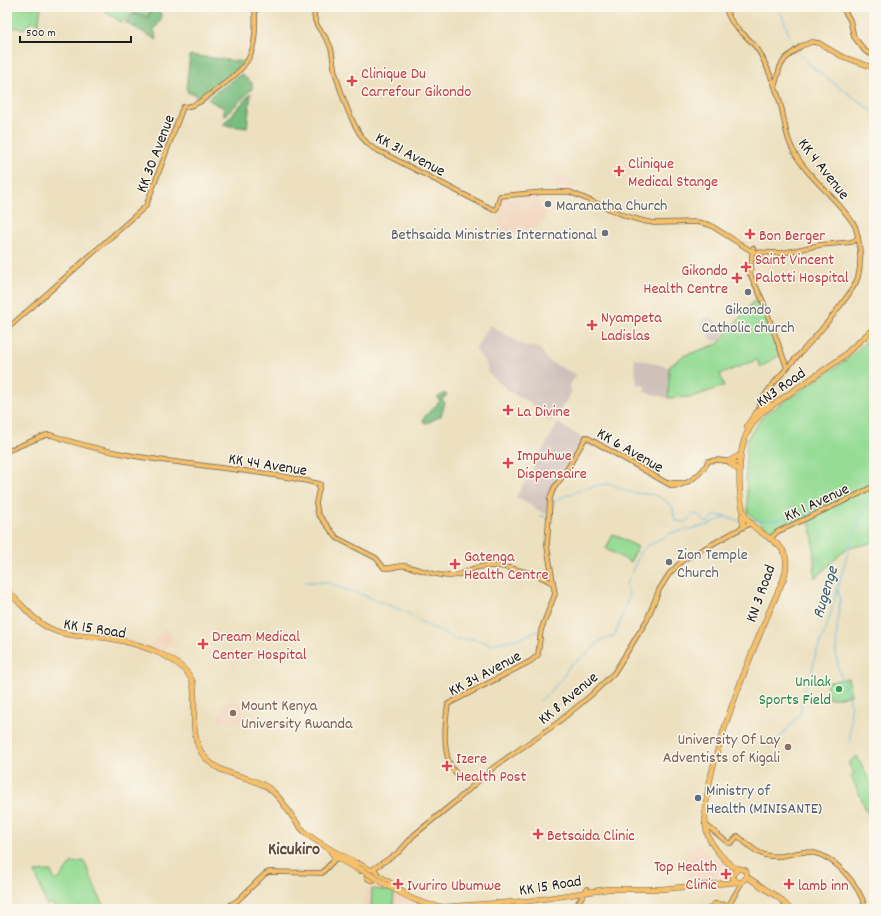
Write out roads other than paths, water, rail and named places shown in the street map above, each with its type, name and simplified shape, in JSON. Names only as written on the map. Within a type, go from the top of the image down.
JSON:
[{"type":"highway","name":"KN 3 Road","points":[[706,827],[710,769],[716,742],[783,573],[782,556],[779,549],[771,538],[747,524],[742,516],[738,495],[738,463],[742,438],[758,410],[816,374],[860,341],[874,327]]},
{"type":"highway","name":"KN3 Road","points":[[758,410],[769,407],[840,359],[860,341]]},
{"type":"highway","points":[[729,462],[738,463]]},
{"type":"highway","points":[[729,462],[738,463]]},
{"type":"highway","points":[[738,463],[742,506],[747,524]]},
{"type":"highway","name":"KK 15 Road","points":[[7,591],[34,618],[54,630],[113,639],[131,644],[171,660],[183,667],[193,683],[196,738],[202,753],[216,770],[227,776],[262,786],[270,791],[306,833],[332,851],[387,884],[431,906],[445,907],[529,901],[586,890],[613,887],[661,887],[722,881],[728,880],[733,875]]},
{"type":"highway","name":"KK 15 Road","points":[[7,594],[34,622],[50,632],[66,636],[108,640],[127,644],[152,654],[180,668],[190,683],[192,694],[191,730],[195,743],[207,760]]},
{"type":"highway","points":[[706,827],[711,846],[728,863],[738,869],[744,870],[744,879]]},
{"type":"highway","points":[[332,851],[337,857],[370,872]]},
{"type":"highway","points":[[332,851],[370,872]]},
{"type":"highway","points":[[728,863],[733,875],[744,879],[779,898],[790,909]]},
{"type":"highway","points":[[728,863],[743,866],[744,879]]},
{"type":"highway","points":[[733,875],[738,869]]},
{"type":"highway","points":[[378,873],[407,895]]},
{"type":"highway","name":"KK 15 Road","points":[[586,890],[613,888],[662,889],[744,879]]},
{"type":"highway","points":[[375,880],[407,895]]},
{"type":"highway","points":[[754,885],[786,909]]},
{"type":"main road","name":"KK 30 Avenue","points":[[7,329],[146,206],[183,107],[192,106],[221,88],[233,78],[247,62],[255,38],[254,7]]},
{"type":"main road","name":"KK 31 Avenue","points":[[314,7],[315,23],[331,48],[336,73],[344,98],[364,141],[373,148],[492,208],[497,207],[498,200],[505,197],[544,192],[570,192],[622,215],[643,221],[668,223],[697,222],[710,225],[750,249]]},
{"type":"main road","name":"KK 4 Avenue","points":[[726,7],[727,17],[757,47],[782,107],[787,137],[794,152],[851,220],[858,238],[860,270],[854,286],[830,321],[787,368],[758,410]]},
{"type":"main road","points":[[842,7],[850,20],[854,37],[865,51],[874,56]]},
{"type":"main road","points":[[774,85],[780,66],[800,46],[812,42],[819,43],[841,56],[874,68]]},
{"type":"main road","points":[[787,368],[762,299],[751,277],[750,249],[782,254],[820,245],[852,242],[858,238]]},
{"type":"main road","name":"KK 44 Avenue","points":[[7,451],[46,435],[51,435],[83,446],[171,463],[250,470],[294,477],[320,484],[316,503],[318,514],[337,538],[376,558],[384,568],[405,566],[449,576],[463,574],[476,568],[492,566],[513,569],[552,581]]},
{"type":"main road","name":"KK 6 Avenue","points":[[586,437],[665,482],[675,486],[684,484],[701,471],[708,461],[717,460],[729,462]]},
{"type":"main road","name":"KK 34 Avenue","points":[[479,780],[461,776],[452,768],[445,738],[448,704],[536,657],[541,630],[554,600],[547,546],[550,498],[554,488],[564,476],[586,437]]},
{"type":"main road","name":"KK 1 Avenue","points":[[771,538],[777,532],[874,486]]},
{"type":"main road","name":"KK 8 Avenue","points":[[370,872],[399,852],[414,835],[494,767],[575,709],[614,673],[647,620],[661,585],[676,566],[747,524]]},
{"type":"main road","points":[[706,827],[729,844],[738,836],[756,851],[764,855],[775,857],[808,852],[830,861],[850,880],[866,909]]},
{"type":"main road","points":[[224,909],[238,900],[269,872],[322,873],[337,857]]},
{"type":"main road","points":[[378,866],[378,873],[375,880],[369,880],[370,872],[378,873]]},
{"type":"main road","points":[[708,909],[716,904],[728,905],[744,879]]},
{"type":"main road","points":[[574,909],[586,890]]},
{"type":"waterway","points":[[776,7],[782,15],[795,50]]},
{"type":"waterway","points":[[798,52],[813,68],[874,112]]},
{"type":"waterway","name":"Rugenge","points":[[872,485],[871,480],[874,479]]},
{"type":"waterway","points":[[752,520],[778,520],[804,515],[828,506],[852,494],[870,482]]},
{"type":"waterway","points":[[564,497],[584,489],[608,484],[633,493],[650,494],[666,501],[673,507],[674,518],[676,521],[686,522],[694,514],[699,515],[705,522],[708,522],[716,515],[726,517]]},
{"type":"waterway","name":"Rugenge","points":[[800,714],[804,687],[811,677],[815,656],[826,629],[849,548],[873,488]]},
{"type":"waterway","points":[[550,518],[553,517],[554,501],[563,497]]},
{"type":"waterway","points":[[540,516],[547,517]]},
{"type":"waterway","points":[[631,574],[640,553],[644,548],[671,533],[708,525],[726,517],[740,521]]},
{"type":"waterway","points":[[540,701],[561,680],[570,665],[582,658],[601,640],[612,637],[616,633],[629,596],[626,584],[629,578]]},
{"type":"waterway","points":[[305,582],[329,582],[338,587],[359,593]]},
{"type":"waterway","points":[[838,590],[840,600],[836,651],[838,668],[851,706],[850,742]]},
{"type":"waterway","points":[[361,594],[408,613],[417,620],[433,628]]},
{"type":"waterway","points":[[434,628],[455,639],[474,639],[490,644],[521,638],[540,631]]},
{"type":"waterway","name":"Rugenge","points":[[767,746],[777,741],[799,715]]},
{"type":"place","name":"Clinique Du Carrefour Gikondo","points":[[352,81]]},
{"type":"place","name":"Clinique Medical Stange","points":[[619,171]]},
{"type":"place","name":"Maranatha Church","points":[[548,204]]},
{"type":"place","name":"Bethsaida Ministries International","points":[[605,233]]},
{"type":"place","name":"Bon Berger","points":[[750,234]]},
{"type":"place","name":"Saint Vincent Palotti Hospital","points":[[746,267]]},
{"type":"place","name":"Gikondo Health Centre","points":[[737,278]]},
{"type":"place","name":"Gikondo Catholic church","points":[[748,292]]},
{"type":"place","name":"Nyampeta Ladislas","points":[[592,325]]},
{"type":"place","name":"La Divine","points":[[508,410]]},
{"type":"place","name":"Impuhwe Dispensaire","points":[[508,463]]},
{"type":"place","name":"Zion Temple Church","points":[[669,562]]},
{"type":"place","name":"Gatenga Health Centre","points":[[455,564]]},
{"type":"place","name":"Dream Medical Center Hospital","points":[[203,644]]},
{"type":"place","name":"Unilak Sports Field","points":[[839,689]]},
{"type":"place","name":"Mount Kenya University Rwanda","points":[[233,713]]},
{"type":"place","name":"University Of Lay Adventists of Kigali","points":[[788,747]]},
{"type":"place","name":"Izere Health Post","points":[[447,766]]},
{"type":"place","name":"Ministry of Health (MINISANTE)","points":[[698,798]]},
{"type":"place","name":"Betsaida Clinic","points":[[538,834]]},
{"type":"place","name":"Top Health Clinic","points":[[726,874]]},
{"type":"place","name":"Ivuriro Ubumwe","points":[[398,884]]},
{"type":"place","name":"lamb inn","points":[[789,884]]},
{"type":"district","name":"Kicukiro","points":[[294,848]]}]
